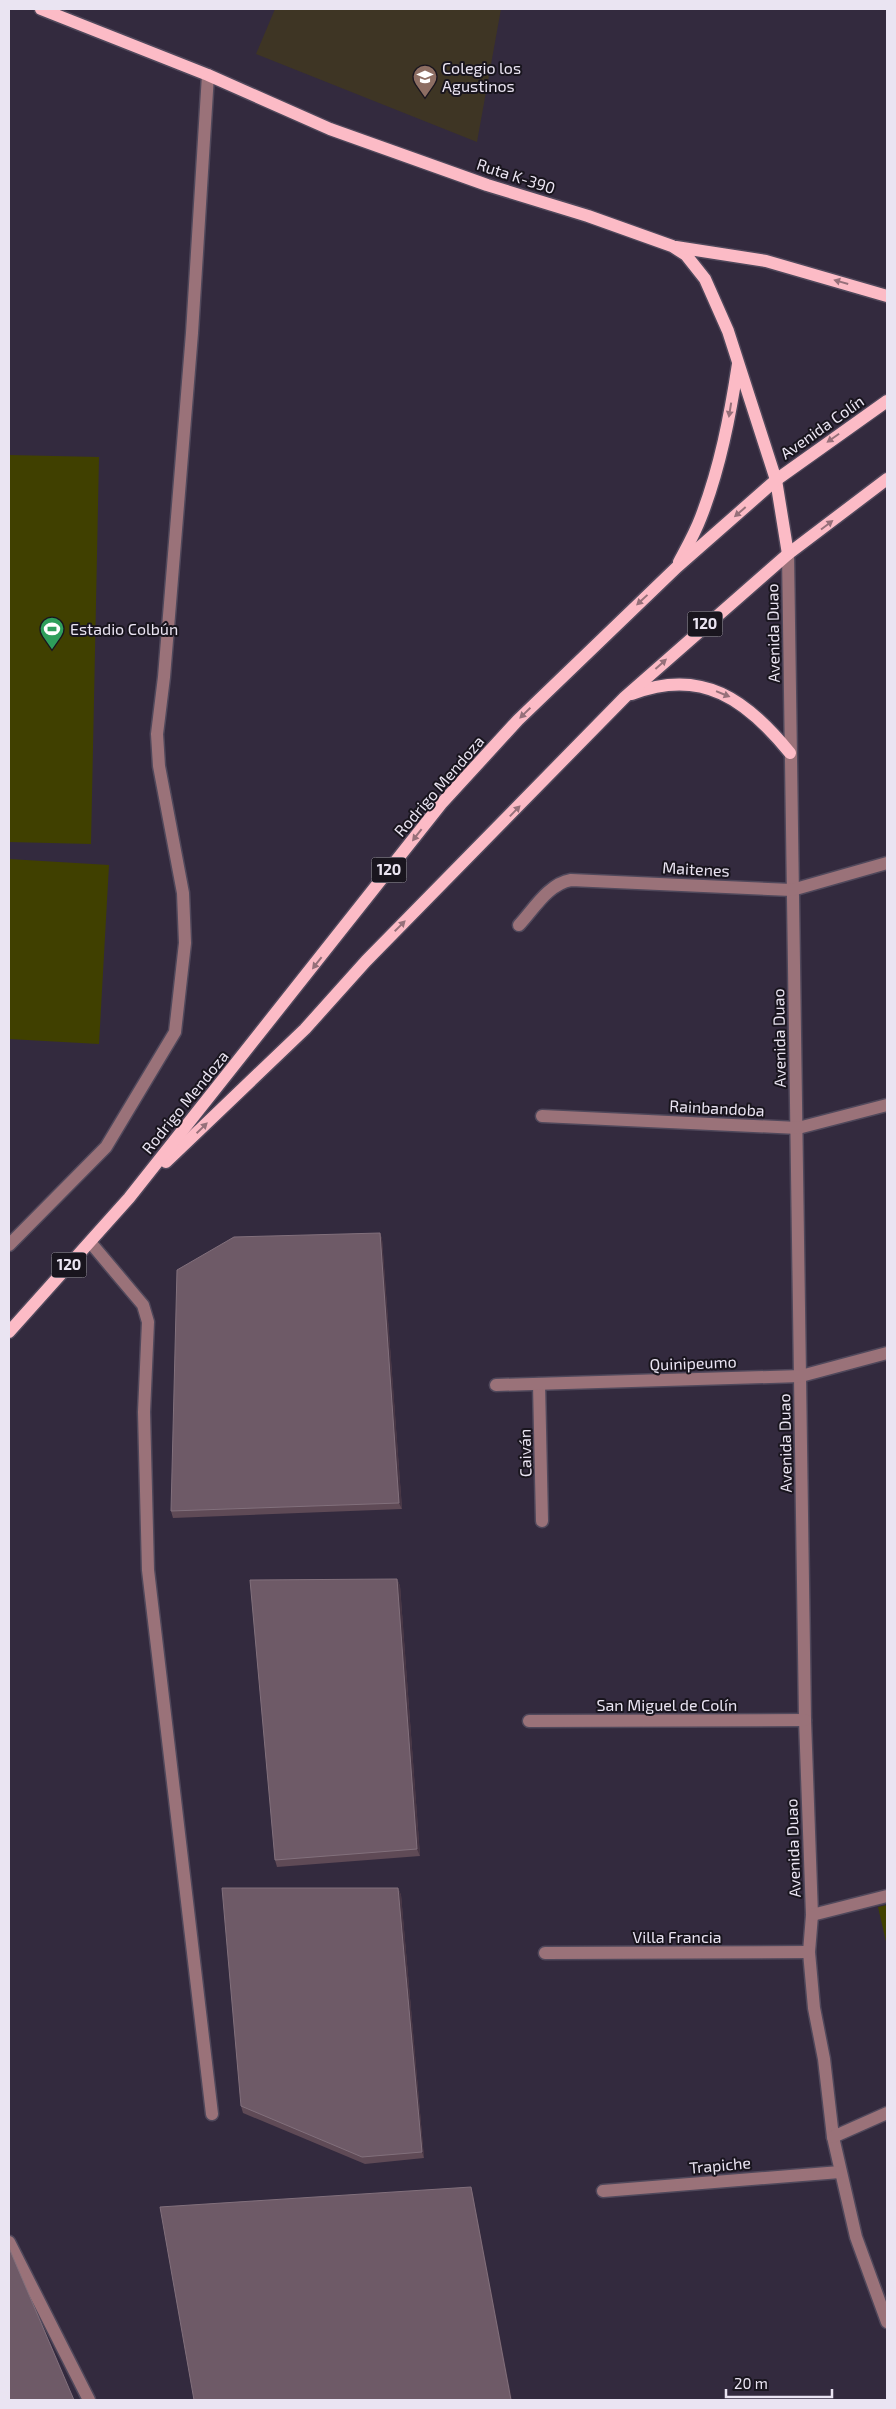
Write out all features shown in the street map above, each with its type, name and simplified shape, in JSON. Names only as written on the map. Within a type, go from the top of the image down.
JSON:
[{"type":"main road","name":"Ruta K-390","points":[[41,9],[208,75],[330,128],[487,185],[588,216],[672,246],[686,255],[705,279],[728,331],[776,480],[788,554]]},
{"type":"main road","points":[[672,246],[766,261],[887,296]]},
{"type":"main road","points":[[677,567],[701,517],[717,467],[729,419],[738,362]]},
{"type":"main road","name":"Avenida Colín","points":[[776,480],[887,401]]},
{"type":"main road","name":"120","points":[[788,554],[887,479]]},
{"type":"main road","name":"Rodrigo Mendoza","points":[[9,1332],[129,1198],[441,804],[518,720],[677,567],[776,480]]},
{"type":"main road","name":"Rodrigo Mendoza","points":[[129,1198],[304,1029],[366,961],[625,697],[788,554]]},
{"type":"main road","points":[[625,697],[658,687],[684,685],[706,688],[727,695],[744,705],[760,719],[790,753]]},
{"type":"street","points":[[9,1245],[106,1147],[175,1032],[185,943],[183,893],[159,766],[157,734],[164,676],[191,343],[208,75]]},
{"type":"street","name":"Avenida Duao","points":[[788,554],[792,890],[798,1128],[805,1720],[812,1915],[809,1952],[814,2008],[824,2059],[833,2137],[840,2172],[856,2238],[887,2322]]},
{"type":"street","name":"Maitenes","points":[[519,925],[552,888],[561,882],[571,880],[792,890],[887,862]]},
{"type":"street","name":"Rainbandoba","points":[[542,1116],[798,1128],[887,1105]]},
{"type":"street","points":[[90,1242],[143,1305],[148,1322],[144,1412],[148,1570],[212,2114]]},
{"type":"street","name":"Quinipeumo","points":[[496,1385],[801,1376],[887,1353]]},
{"type":"street","name":"Caiván","points":[[540,1384],[542,1521]]},
{"type":"street","name":"San Miguel de Colín","points":[[529,1722],[805,1720]]},
{"type":"street","points":[[812,1915],[887,1896]]},
{"type":"street","name":"Villa Francia","points":[[545,1953],[809,1952]]},
{"type":"street","points":[[833,2137],[887,2113]]},
{"type":"street","name":"Trapiche","points":[[603,2191],[840,2172]]},
{"type":"street","points":[[9,2242],[89,2400]]},
{"type":"shaded area","name":"Colegio los Agustinos","points":[[275,9],[501,9],[477,142],[256,54]]},
{"type":"shaded area","name":"Estadio Colbún","points":[[9,455],[99,457],[91,844],[9,842]]},
{"type":"shaded area","points":[[9,859],[109,865],[99,1044],[9,1039]]},
{"type":"shaded area","points":[[887,1905],[887,1946],[878,1907]]},
{"type":"building","points":[[380,1233],[399,1503],[171,1511],[177,1270],[234,1237]]},
{"type":"building","points":[[397,1579],[417,1849],[275,1860],[250,1580]]},
{"type":"building","points":[[222,1888],[398,1888],[422,2152],[362,2157],[241,2106]]},
{"type":"building","points":[[471,2187],[511,2400],[194,2400],[160,2207]]},
{"type":"building","points":[[9,2248],[74,2400],[9,2400]]},
{"type":"place","name":"Colegio los Agustinos","points":[[425,98]]},
{"type":"place","name":"Estadio Colbún","points":[[52,650]]}]
